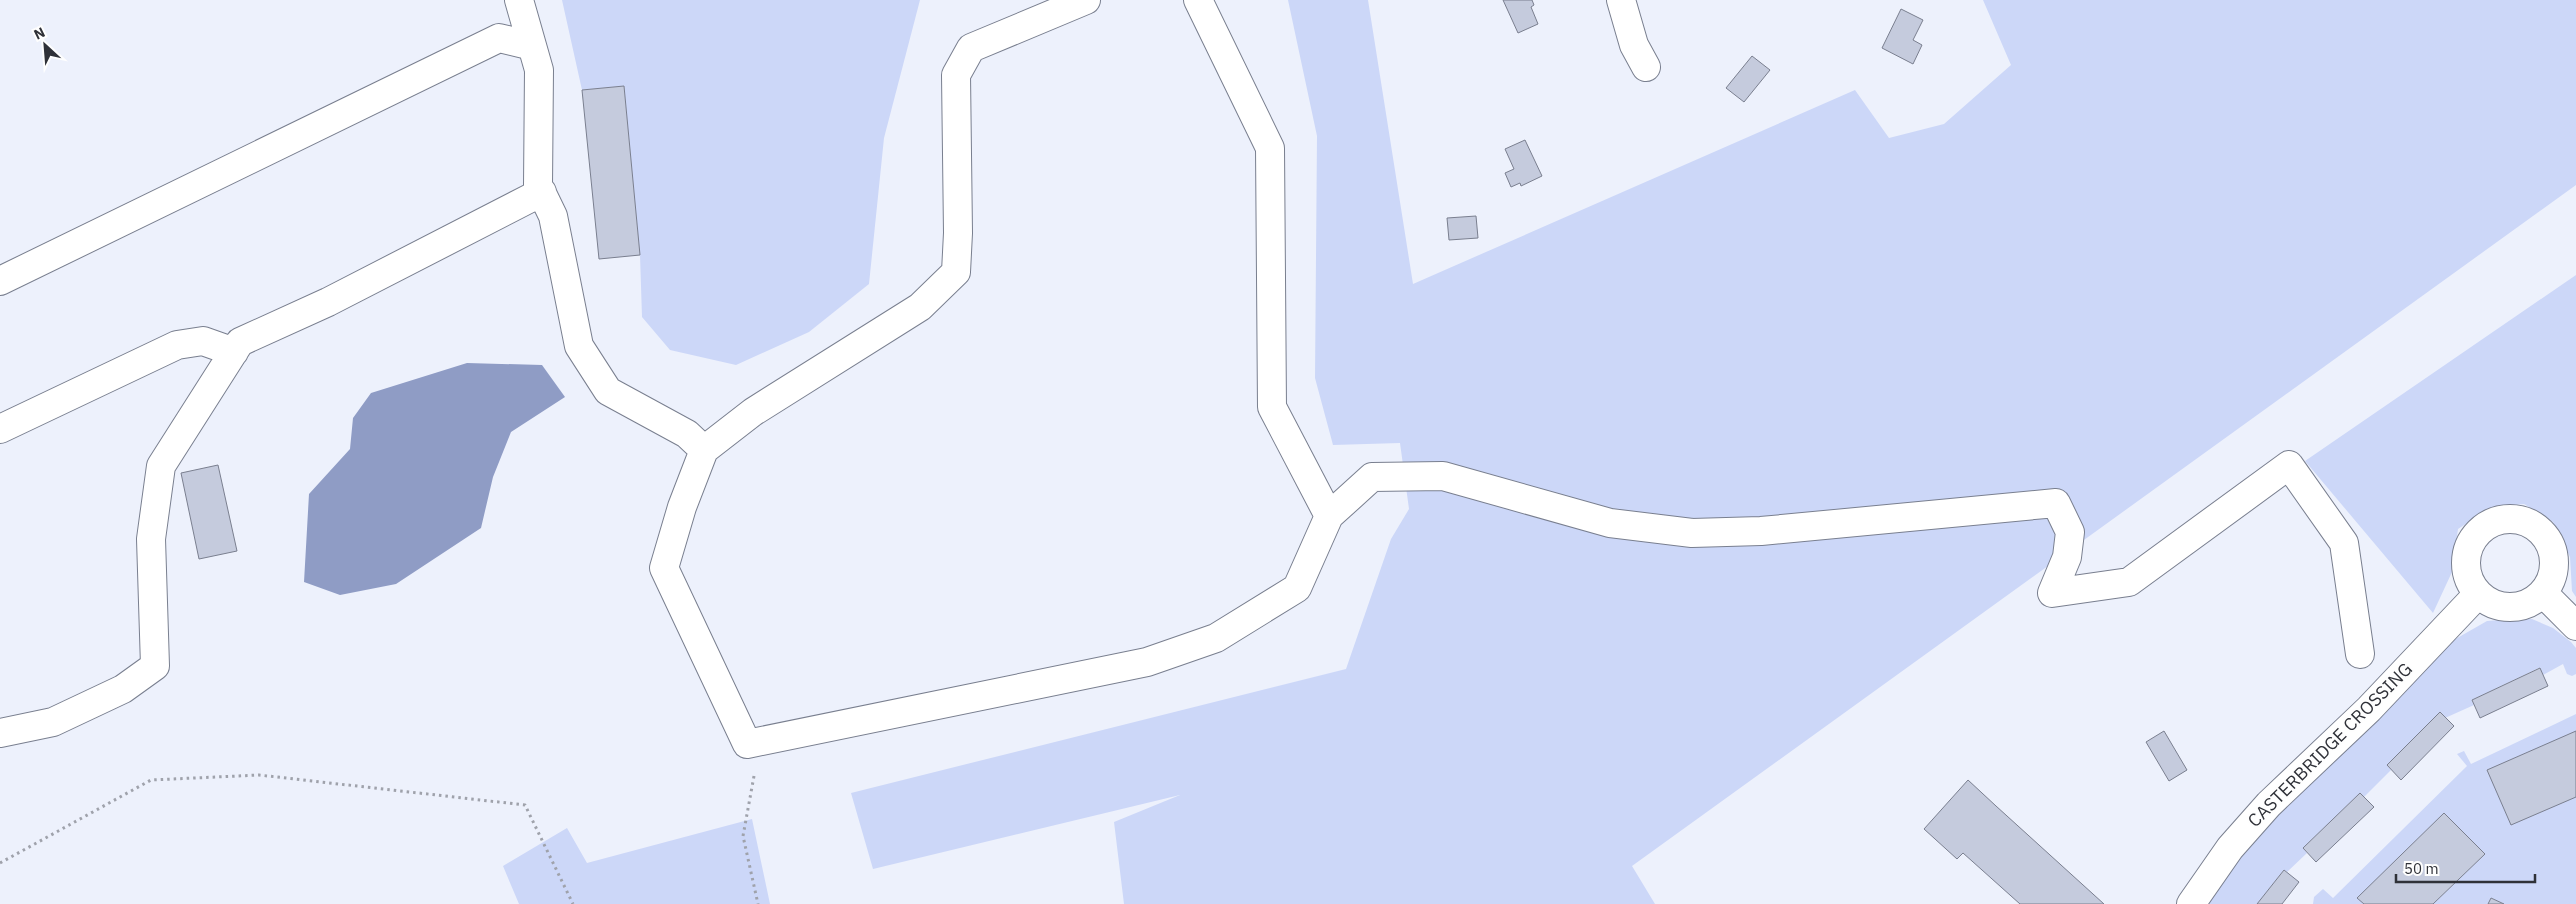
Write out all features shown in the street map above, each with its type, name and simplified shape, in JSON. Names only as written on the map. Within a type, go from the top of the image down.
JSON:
[{"type":"street","points":[[519,0],[539,70],[538,185],[553,216],[579,346],[608,391],[687,434],[704,450]]},
{"type":"street","points":[[1086,0],[971,48],[956,75],[958,233],[956,272],[920,307],[753,412],[704,450],[682,507],[664,568],[747,744],[1147,662],[1216,638],[1297,588],[1329,516],[1372,477],[1443,476],[1610,522],[1692,533],[1761,531],[2056,503],[2070,532],[2067,557],[2052,593],[2130,582],[2289,465],[2344,543],[2360,654]]},
{"type":"street","points":[[1198,0],[1270,148],[1272,407],[1329,516]]},
{"type":"street","points":[[1621,0],[1634,44],[1646,67]]},
{"type":"street","points":[[0,281],[499,38],[532,46]]},
{"type":"street","points":[[0,733],[54,722],[123,689],[155,666],[151,539],[161,466],[240,342],[328,302],[542,192]]},
{"type":"street","points":[[0,429],[177,345],[204,341],[234,352]]},
{"type":"street","points":[[2510,518],[2532,524],[2549,540],[2555,562],[2552,578],[2543,593],[2523,605],[2511,607],[2498,606],[2478,594],[2467,574],[2468,551],[2479,531],[2499,520],[2510,518]]},
{"type":"street","points":[[2543,593],[2576,626]]},
{"type":"street","name":"CASTERBRIDGE CROSSING","points":[[2191,904],[2230,848],[2269,804],[2369,709],[2478,594]]},
{"type":"path","points":[[0,863],[151,780],[259,775],[524,805],[573,904]]},
{"type":"path","points":[[754,776],[743,836],[758,904]]},
{"type":"shaded area","points":[[562,0],[920,0],[884,138],[869,284],[809,332],[736,365],[670,350],[642,317],[640,255],[624,86],[582,90]]},
{"type":"shaded area","points":[[1288,0],[1368,0],[1413,284],[1855,90],[1889,138],[1944,124],[2011,65],[1983,0],[2576,0],[2576,185],[1632,866],[1655,904],[1124,904],[1114,822],[1180,795],[873,869],[851,793],[1346,669],[1391,539],[1409,509],[1400,443],[1333,445],[1315,378],[1317,136]]},
{"type":"shaded area","points":[[2576,275],[2576,597],[2572,591],[2570,557],[2553,522],[2524,504],[2492,507],[2458,529],[2452,572],[2433,613],[2305,461]]},
{"type":"shaded area","points":[[467,363],[542,365],[565,397],[511,432],[493,477],[481,528],[396,584],[340,595],[304,582],[309,494],[350,449],[353,418],[371,393]]},
{"type":"shaded area","points":[[2532,619],[2553,628],[2571,642],[2576,648],[2576,674],[2572,676],[2567,674],[2563,664],[2543,675],[2539,668],[2472,700],[2474,705],[2445,718],[2440,712],[2387,765],[2391,770],[2364,797],[2360,793],[2303,848],[2307,853],[2287,872],[2284,870],[2257,904],[2205,904],[2246,847],[2300,790],[2452,641],[2487,621]]},
{"type":"shaded area","points":[[2576,714],[2576,904],[2504,904],[2491,898],[2488,904],[2433,904],[2485,854],[2444,813],[2358,898],[2364,904],[2313,904],[2314,897],[2323,889],[2333,898],[2467,766],[2457,754],[2464,751],[2471,764]]},
{"type":"shaded area","points":[[752,819],[770,904],[519,904],[503,866],[567,828],[587,863]]},
{"type":"building","points":[[1503,0],[1532,0],[1534,5],[1531,7],[1538,24],[1518,33]]},
{"type":"building","points":[[1901,9],[1923,20],[1913,40],[1922,45],[1913,64],[1882,48]]},
{"type":"building","points":[[1752,56],[1770,70],[1744,102],[1726,88]]},
{"type":"building","points":[[624,86],[640,255],[599,259],[582,90]]},
{"type":"building","points":[[1525,140],[1542,176],[1521,186],[1520,183],[1511,187],[1505,173],[1514,169],[1505,149]]},
{"type":"building","points":[[1476,216],[1478,238],[1449,240],[1447,218]]},
{"type":"building","points":[[218,465],[237,551],[199,559],[181,473]]},
{"type":"building","points":[[2540,668],[2548,686],[2480,718],[2472,700]]},
{"type":"building","points":[[2440,712],[2454,726],[2401,780],[2387,765]]},
{"type":"building","points":[[2164,731],[2187,770],[2169,781],[2146,742]]},
{"type":"building","points":[[2576,731],[2576,797],[2511,825],[2487,770]]},
{"type":"building","points":[[1968,780],[2104,904],[2020,904],[1963,853],[1957,859],[1924,829]]},
{"type":"building","points":[[2360,793],[2374,807],[2316,862],[2303,848]]},
{"type":"building","points":[[2444,813],[2485,854],[2433,904],[2364,904],[2357,898]]},
{"type":"building","points":[[2284,870],[2299,882],[2282,904],[2257,904]]},
{"type":"building","points":[[2491,898],[2504,904],[2488,904]]}]
